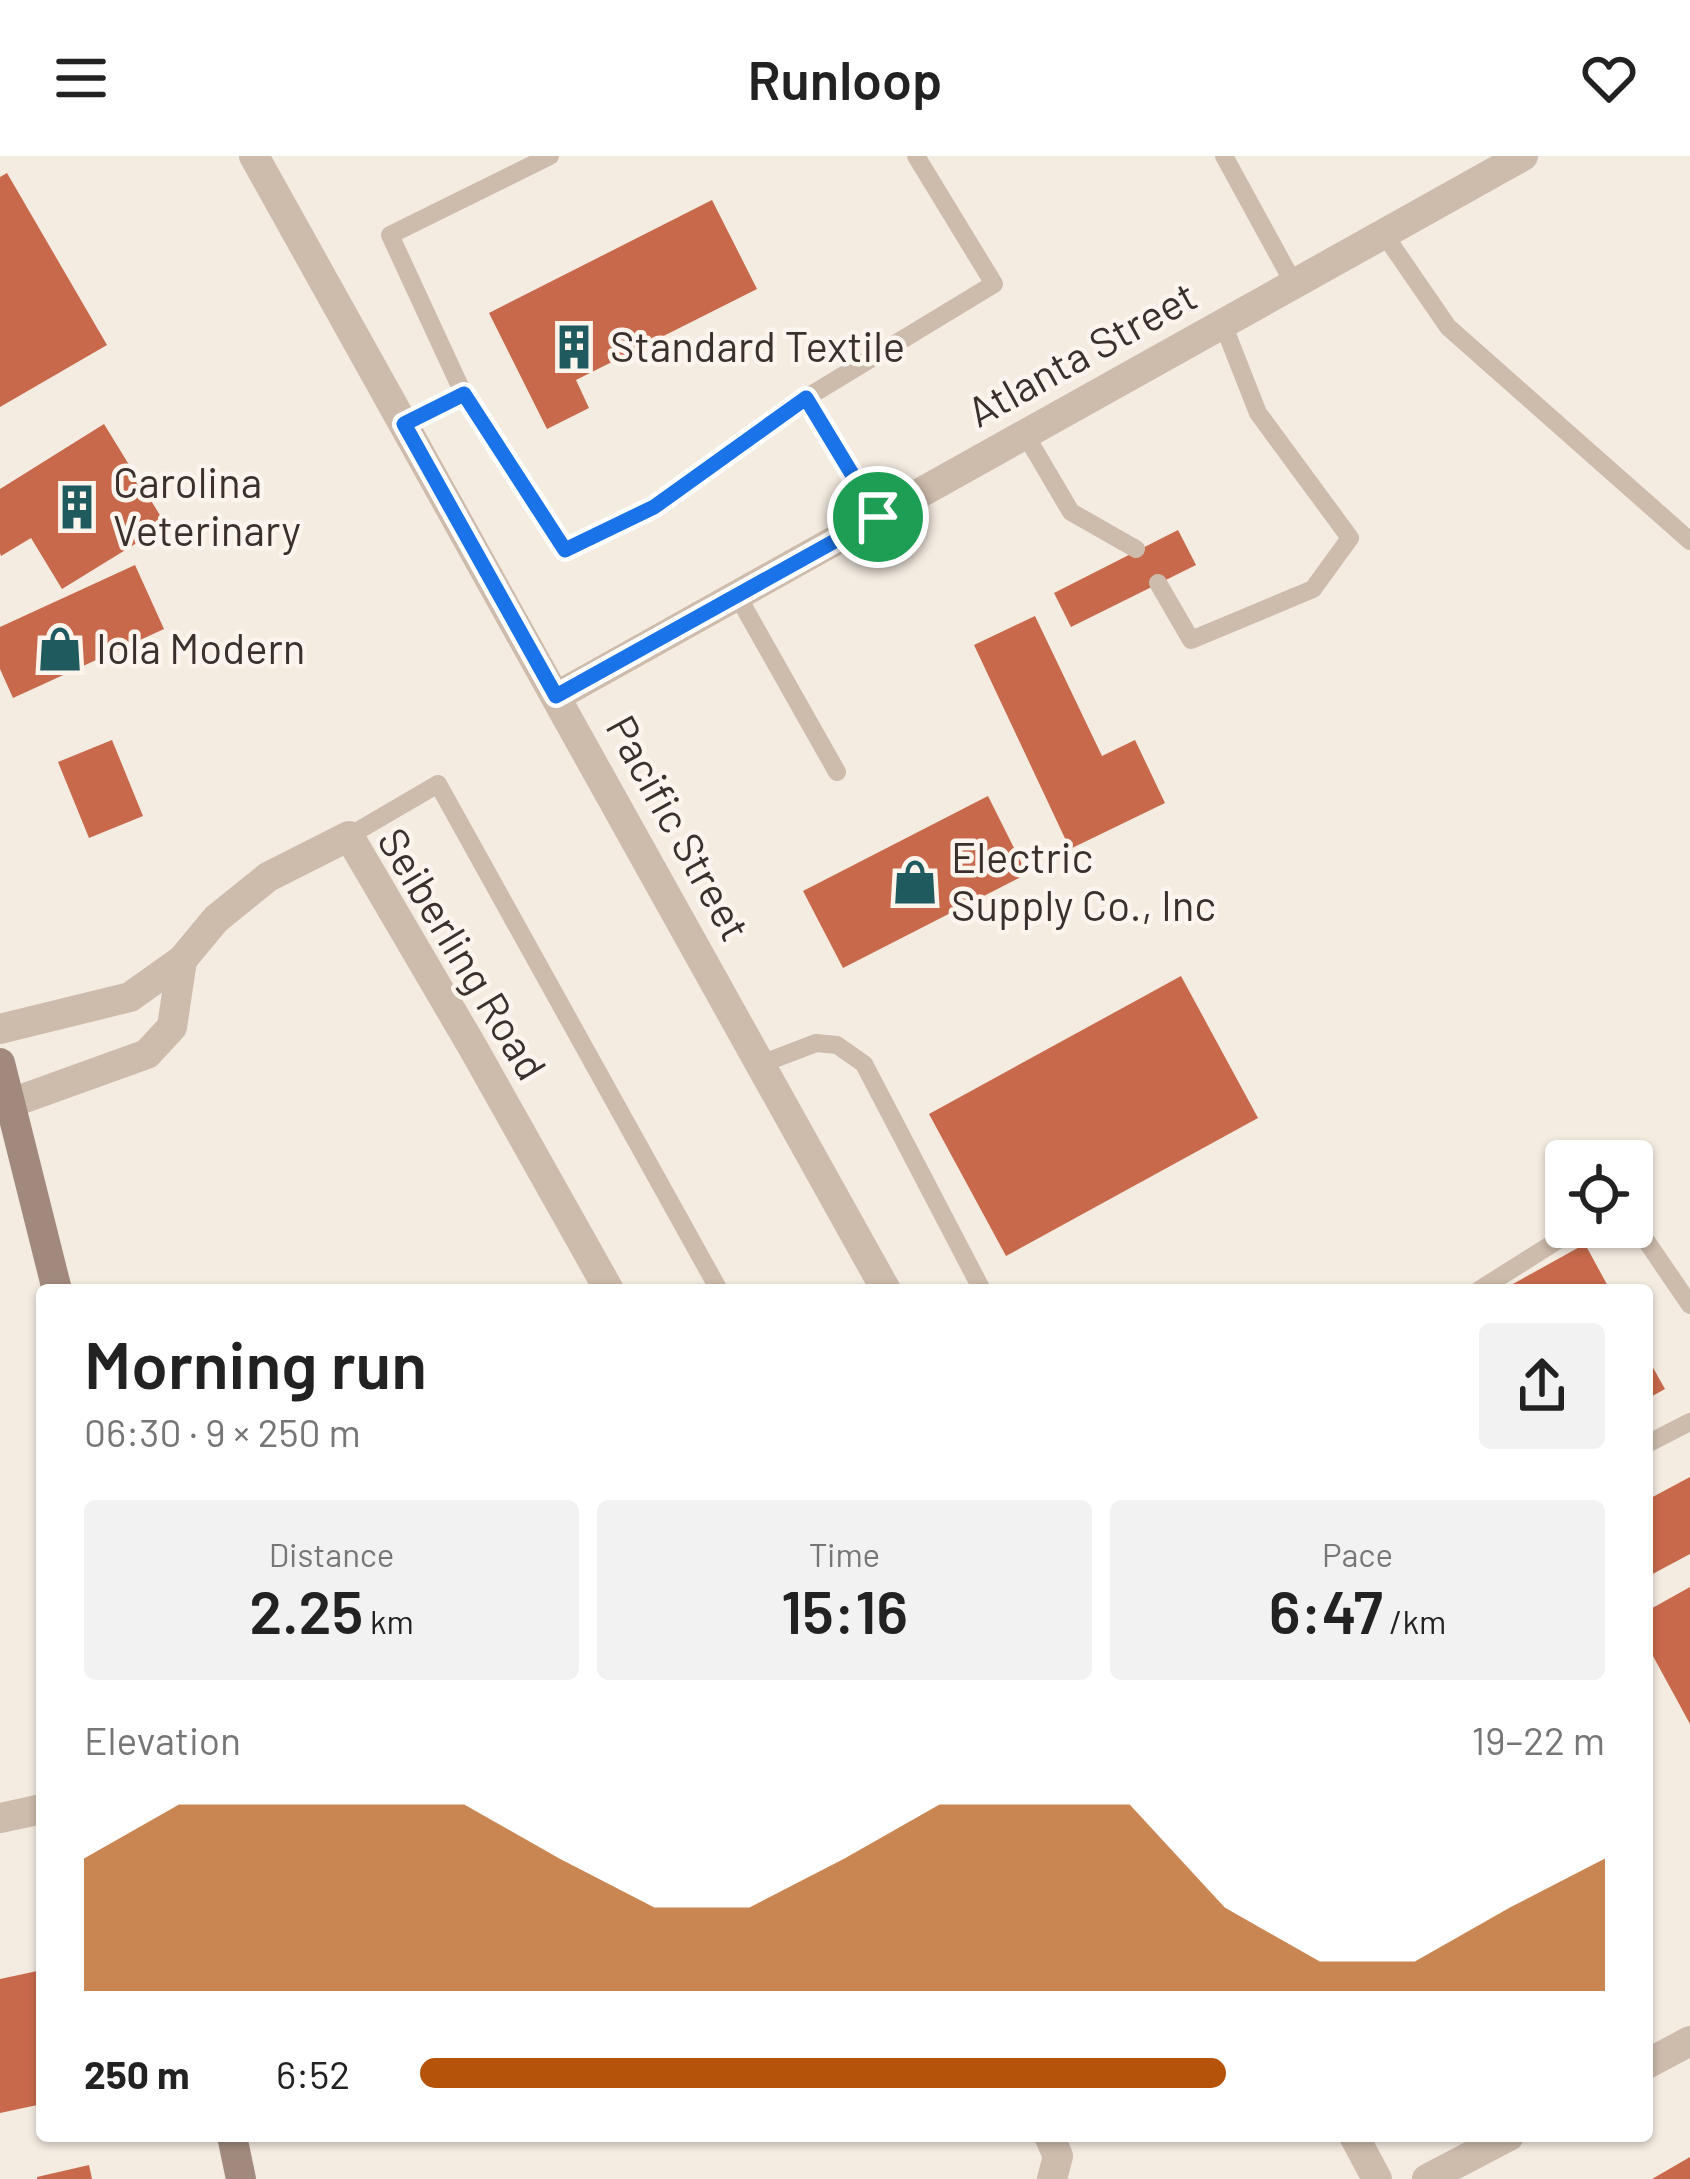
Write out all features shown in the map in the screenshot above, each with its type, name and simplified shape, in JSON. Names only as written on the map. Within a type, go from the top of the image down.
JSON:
[{"type":"main road","points":[[0,1063],[56,1284]]},
{"type":"main road","points":[[233,2142],[241,2179]]},
{"type":"street","name":"Pacific Street","points":[[254,156],[883,1284]]},
{"type":"street","name":"Atlanta Street","points":[[556,696],[1523,156]]},
{"type":"street","name":"Seiberling Road","points":[[0,1029],[130,997],[182,960],[216,919],[268,877],[349,836],[472,1046],[597,1284]]},
{"type":"street","points":[[11,1103],[147,1054],[172,1027],[182,960]]},
{"type":"street","points":[[0,1818],[36,1810]]},
{"type":"street","points":[[1653,2060],[1690,2041]]},
{"type":"street","points":[[1052,2142],[1058,2156],[1052,2179]]},
{"type":"street","points":[[1357,2142],[1378,2179]]},
{"type":"street","points":[[1427,2179],[1498,2142]]},
{"type":"lane","points":[[550,156],[390,235],[464,394],[565,550],[654,507],[806,398],[994,284],[916,156]]},
{"type":"lane","points":[[1225,156],[1294,284]]},
{"type":"lane","points":[[1384,234],[1448,327],[1690,541]]},
{"type":"lane","points":[[1158,583],[1190,640],[1313,589],[1350,538],[1258,412],[1223,324]]},
{"type":"lane","points":[[404,424],[464,394]]},
{"type":"lane","points":[[806,398],[878,517]]},
{"type":"lane","points":[[1025,434],[1071,512],[1136,549]]},
{"type":"lane","points":[[737,595],[837,772]]},
{"type":"lane","points":[[349,836],[438,784],[716,1284]]},
{"type":"lane","points":[[760,1064],[816,1043],[837,1045],[864,1064],[979,1284]]},
{"type":"lane","points":[[1489,1284],[1546,1248]]},
{"type":"lane","points":[[1651,1248],[1690,1305]]},
{"type":"lane","points":[[1653,1441],[1690,1422]]},
{"type":"building","points":[[7,173],[107,345],[0,407],[0,177]]},
{"type":"building","name":"Standard Textile","points":[[712,200],[757,289],[576,380],[589,408],[547,429],[489,313]]},
{"type":"building","name":"Carolina Veterinary","points":[[104,424],[166,525],[62,589],[31,538],[1,556],[0,489]]},
{"type":"building","points":[[1178,530],[1196,565],[1071,627],[1054,593]]},
{"type":"building","name":"Iola Modern","points":[[135,565],[164,629],[13,698],[0,669],[0,627]]},
{"type":"building","points":[[1035,616],[1102,756],[1135,740],[1165,803],[1070,849],[974,645]]},
{"type":"building","points":[[112,740],[143,816],[89,838],[58,762]]},
{"type":"building","name":"Electric Supply Co., Inc","points":[[988,796],[1027,874],[843,968],[803,891]]},
{"type":"building","points":[[1181,976],[1258,1118],[1006,1256],[929,1114]]},
{"type":"building","points":[[1578,1248],[1587,1248],[1607,1284],[1513,1284]]},
{"type":"building","points":[[1653,1368],[1665,1389],[1653,1396]]},
{"type":"building","points":[[1690,1477],[1690,1554],[1653,1574],[1653,1497]]},
{"type":"building","points":[[1690,1587],[1690,1724],[1653,1656],[1653,1608]]},
{"type":"building","points":[[36,1971],[36,2105],[0,2113],[0,1979]]},
{"type":"building","points":[[1690,2157],[1690,2179],[1652,2179]]},
{"type":"building","points":[[89,2165],[92,2179],[37,2179],[37,2177]]},
{"type":"place","name":"Standard Textile","points":[[574,347]]},
{"type":"place","name":"Carolina Veterinary","points":[[77,507]]},
{"type":"place","name":"Iola Modern","points":[[60,649]]},
{"type":"place","name":"Electric Supply Co., Inc","points":[[915,882]]},
{"type":"route","points":[[464,394],[565,550],[654,507],[806,398],[878,517],[556,696],[404,424],[464,394]]}]
